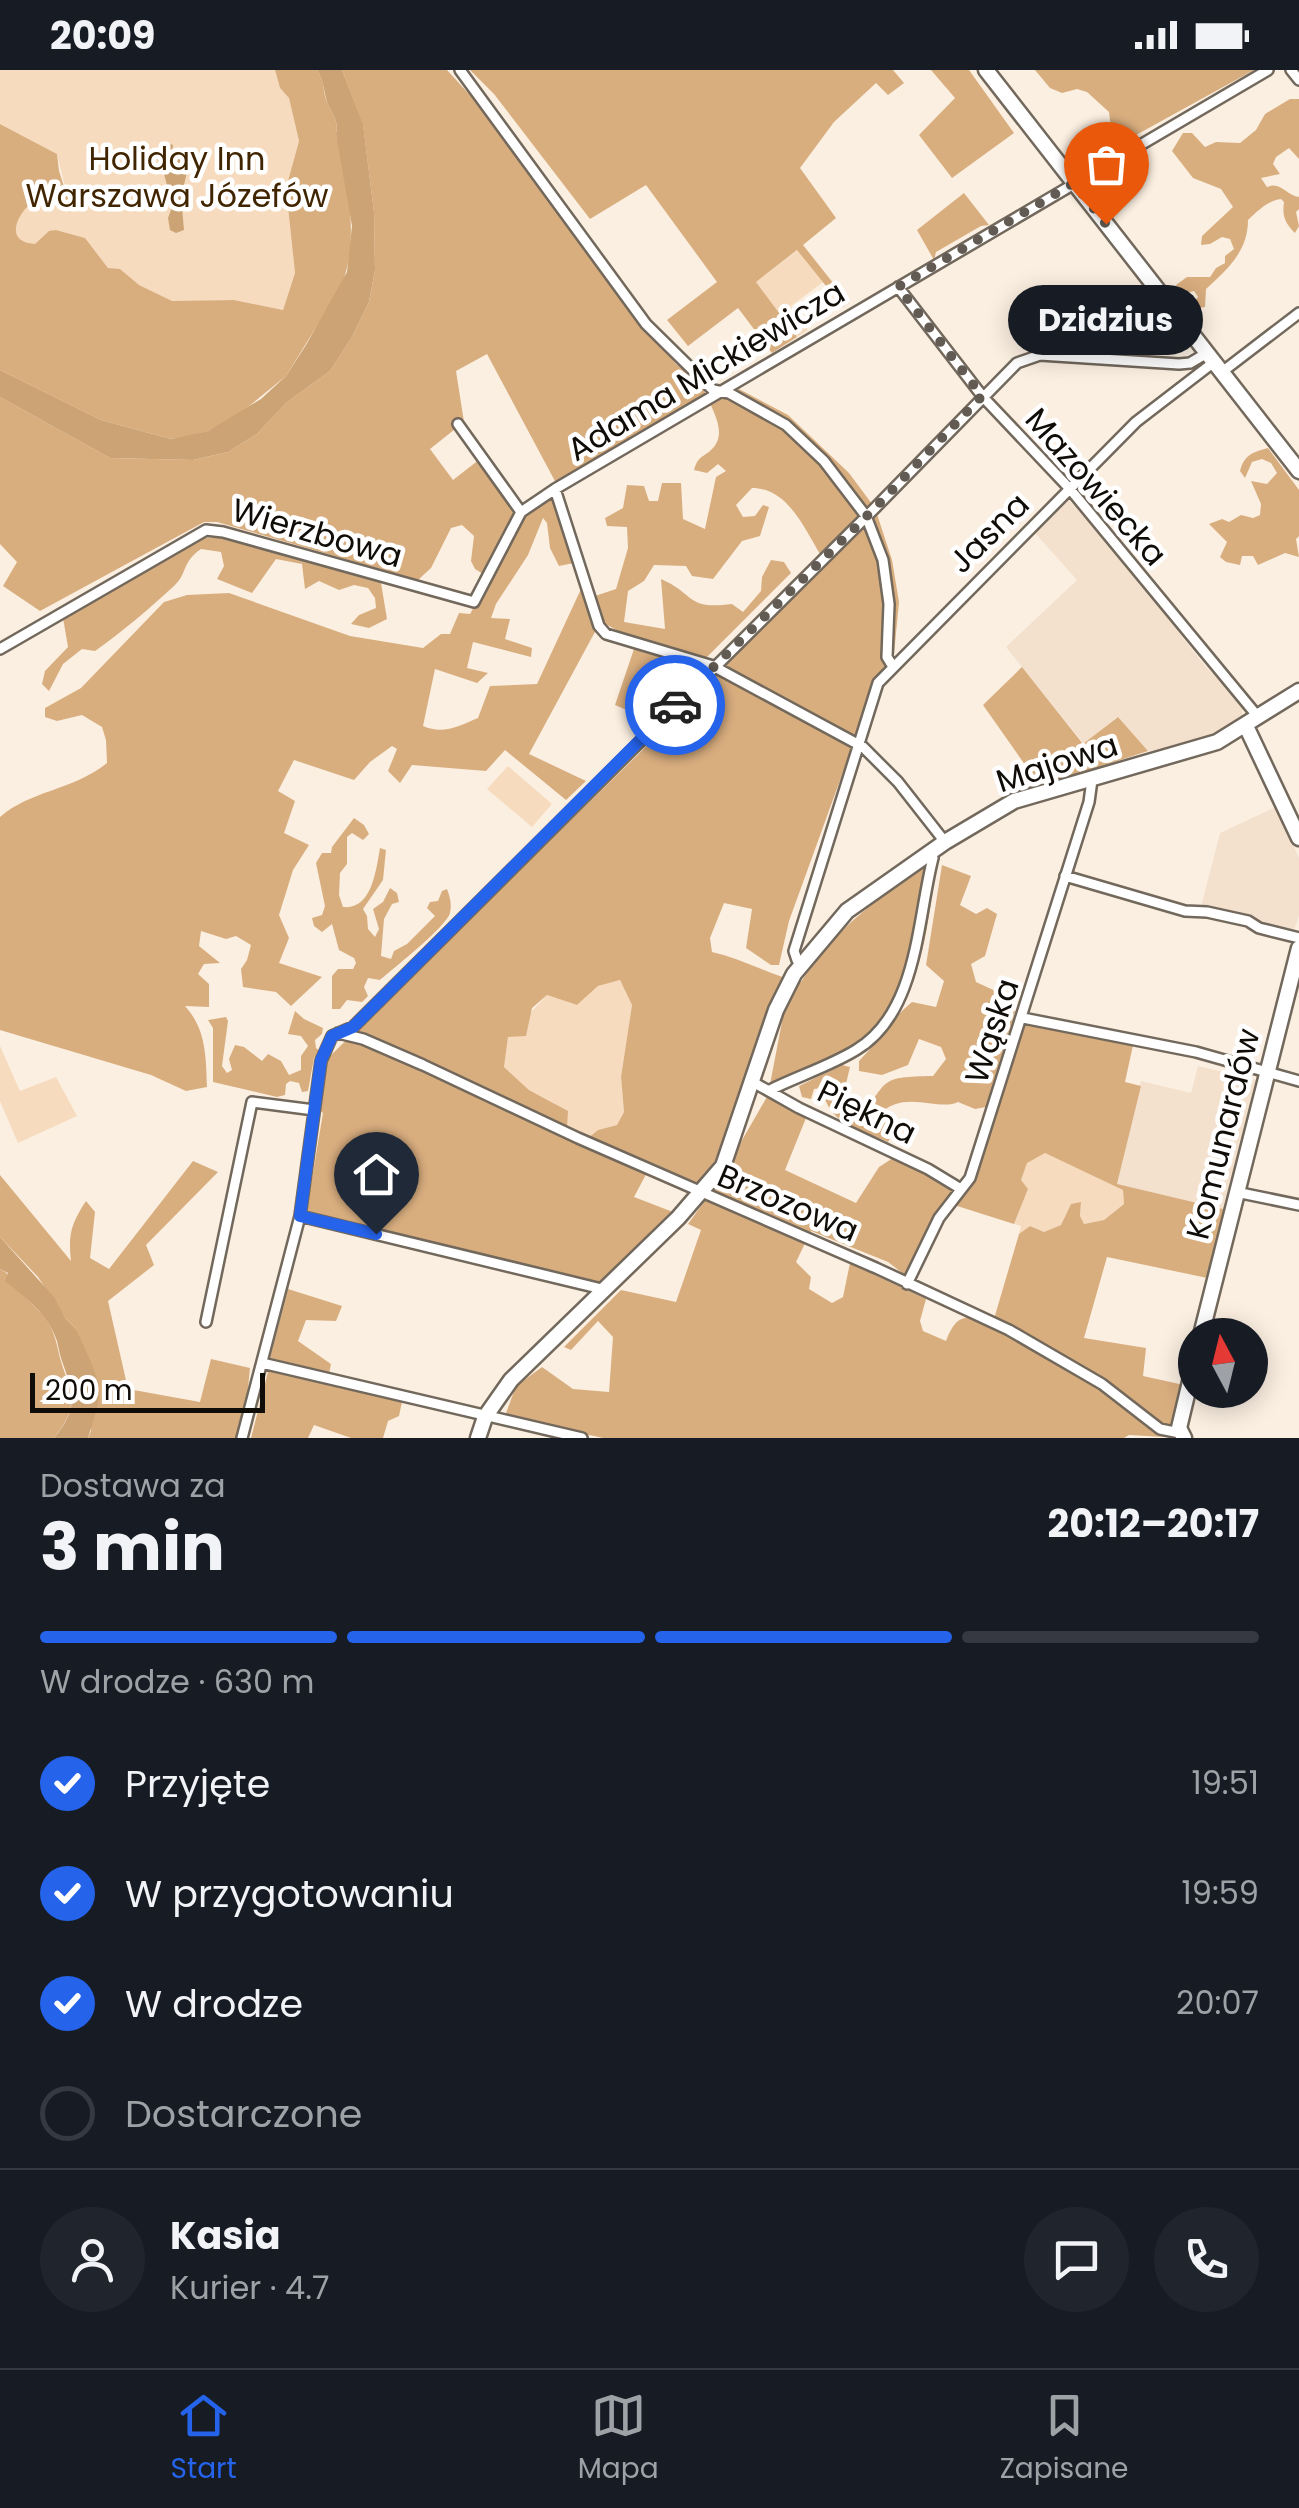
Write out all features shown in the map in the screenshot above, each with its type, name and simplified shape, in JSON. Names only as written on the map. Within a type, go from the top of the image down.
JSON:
[{"type":"street","points":[[460,70],[646,324],[710,388],[786,425],[832,470],[866,516],[884,560],[889,604],[887,657],[892,664],[875,690],[798,957]]},
{"type":"street","points":[[986,70],[1299,470]]},
{"type":"street","name":"Adama Mickiewicza","points":[[471,603],[522,512],[555,489],[1268,70]]},
{"type":"street","points":[[1291,70],[1299,80]]},
{"type":"street","name":"Mazowiecka","points":[[898,287],[982,396],[1070,489],[1252,722]]},
{"type":"street","name":"Jasna","points":[[892,664],[1136,422],[1214,362],[1299,313]]},
{"type":"street","points":[[242,1438],[300,1216],[321,1060],[332,1036],[353,1027],[1016,363],[1040,355],[1179,364],[1214,362]]},
{"type":"street","points":[[458,424],[522,512]]},
{"type":"street","points":[[555,489],[598,626],[606,634],[713,666],[859,745],[898,782],[944,842]]},
{"type":"street","name":"Wierzbowa","points":[[0,649],[206,530],[471,603]]},
{"type":"street","name":"Majowa","points":[[485,1416],[512,1380],[702,1193],[722,1166],[798,957],[847,911],[944,842],[1014,801],[1217,742],[1299,691]]},
{"type":"street","points":[[1252,722],[1297,829]]},
{"type":"street","name":"Wąska","points":[[907,1284],[940,1218],[970,1178],[1023,1018],[1092,780]]},
{"type":"street","points":[[770,1090],[858,1049],[882,1026],[910,967],[934,858],[930,852]]},
{"type":"street","points":[[1065,876],[1185,911],[1248,921],[1259,928],[1299,938]]},
{"type":"street","name":"Komunardów","points":[[1205,1318],[1299,948]]},
{"type":"street","points":[[1023,1018],[1196,1052],[1299,1081]]},
{"type":"street","name":"Brzozowa","points":[[353,1027],[363,1039]]},
{"type":"street","name":"Brzozowa","points":[[338,1033],[363,1039],[876,1268],[1032,1342],[1122,1397],[1160,1429],[1182,1436]]},
{"type":"street","name":"Piękna","points":[[751,1080],[961,1189]]},
{"type":"street","points":[[206,1322],[252,1102],[314,1110]]},
{"type":"street","points":[[1236,1192],[1299,1204]]},
{"type":"street","points":[[300,1216],[606,1290]]},
{"type":"street","points":[[262,1363],[582,1438]]},
{"type":"street","points":[[1182,1436],[1187,1408]]},
{"type":"street","points":[[478,1438],[485,1416]]},
{"type":"shaded area","points":[[275,70],[317,70],[320,75],[337,124],[351,230],[341,287],[286,376],[237,416],[208,431],[171,439],[101,420],[0,370],[0,124],[57,154],[68,199],[66,202],[40,196],[33,201],[17,224],[18,237],[24,242],[35,244],[49,231],[56,230],[85,238],[108,268],[120,269],[139,285],[172,301],[234,300],[283,310],[295,273],[286,188],[299,141],[289,98],[280,88]]},
{"type":"shaded area","points":[[317,70],[342,70],[363,124],[374,212],[375,270],[369,302],[330,371],[286,403],[257,434],[228,452],[193,460],[110,458],[0,397],[0,370],[101,420],[171,439],[208,431],[261,399],[286,376],[347,272],[352,226],[336,121]]},
{"type":"shaded area","points":[[342,70],[447,70],[480,106],[676,364],[695,377],[706,394],[556,483],[487,354],[456,371],[464,422],[430,449],[453,480],[480,459],[518,512],[483,574],[471,561],[474,536],[462,525],[451,528],[431,568],[418,580],[217,522],[204,522],[40,611],[3,586],[17,562],[0,544],[0,397],[110,458],[193,460],[228,452],[257,434],[286,403],[330,371],[369,302],[375,270],[374,212],[363,125]]},
{"type":"shaded area","points":[[470,70],[893,70],[904,83],[888,95],[876,83],[834,122],[800,168],[836,218],[803,245],[849,303],[843,307],[797,250],[756,282],[797,337],[772,353],[738,308],[688,346],[667,320],[717,282],[646,185],[590,219],[494,94]]},
{"type":"shaded area","points":[[931,70],[969,70],[1014,133],[952,178],[919,135],[955,98]]},
{"type":"shaded area","points":[[1035,70],[1254,70],[1127,140],[1112,136],[1109,112],[1087,92],[1077,89],[1062,93],[1050,88]]},
{"type":"shaded area","points":[[1290,99],[1299,99],[1299,159],[1289,148],[1273,164],[1280,174],[1261,178],[1267,187],[1276,186],[1299,197],[1299,226],[1295,233],[1289,226],[1281,199],[1255,213],[1248,220],[1245,241],[1235,259],[1206,289],[1205,307],[1199,308],[1196,318],[1191,305],[1198,297],[1194,291],[1180,295],[1176,285],[1187,277],[1210,277],[1225,263],[1225,256],[1234,249],[1230,239],[1222,237],[1201,245],[1202,236],[1233,207],[1221,189],[1193,178],[1172,151],[1183,133],[1192,133],[1205,147],[1216,142],[1240,143],[1256,130],[1265,114]]},
{"type":"shaded area","points":[[170,144],[172,152],[190,160],[181,197],[184,230],[176,233],[170,230],[168,218],[173,204],[156,157]]},
{"type":"shaded area","points":[[964,193],[989,225],[936,252],[934,260],[917,230]]},
{"type":"shaded area","points":[[739,389],[788,415],[849,473],[875,508],[892,560],[899,602],[894,654],[861,752],[851,750],[789,921],[779,965],[771,965],[746,948],[752,909],[724,903],[710,938],[712,952],[801,982],[846,927],[938,857],[919,964],[898,1015],[882,1037],[861,1054],[769,1095],[806,1118],[785,1170],[856,1203],[879,1167],[893,1158],[947,1184],[967,1183],[1018,1012],[1135,1036],[1125,1082],[1141,1086],[1117,1184],[1231,1211],[1217,1280],[1107,1257],[1084,1338],[1146,1348],[1143,1376],[1178,1384],[1178,1408],[1190,1408],[1181,1438],[603,1438],[505,1416],[516,1386],[542,1367],[573,1389],[609,1392],[613,1337],[598,1321],[571,1350],[564,1347],[621,1290],[676,1302],[701,1230],[688,1224],[715,1187],[768,1095],[784,1011],[744,1079],[718,1157],[698,1183],[652,1163],[634,1197],[673,1212],[595,1285],[306,1214],[323,1113],[313,1105],[327,1059],[666,727],[615,705],[634,649],[705,668],[820,554],[785,502],[752,488],[736,505],[743,517],[755,516],[763,505],[769,507],[760,536],[742,541],[713,579],[692,576],[686,566],[654,565],[644,581],[628,591],[624,622],[665,629],[661,579],[698,603],[732,604],[743,612],[761,591],[762,577],[771,560],[784,562],[791,573],[706,658],[622,633],[602,622],[592,597],[616,589],[628,548],[627,527],[607,526],[605,518],[623,508],[627,485],[644,486],[649,501],[658,501],[662,483],[681,483],[683,519],[705,529],[716,477],[726,471],[718,464],[707,473],[694,470],[698,460],[716,445],[718,423],[706,394],[727,396]],"holes":[[[620,980],[632,1005],[621,1077],[624,1112],[617,1125],[598,1130],[588,1138],[567,1128],[568,1111],[529,1090],[504,1067],[508,1037],[526,1036],[532,1008],[547,995],[577,1005],[598,986]],[[1045,1153],[1123,1190],[1124,1204],[1104,1220],[1084,1224],[1081,1202],[1071,1204],[1061,1225],[1044,1232],[1030,1226],[1019,1234],[994,1319],[964,1318],[954,1325],[946,1341],[923,1331],[920,1321],[926,1299],[850,1263],[843,1297],[832,1303],[809,1289],[811,1277],[796,1262],[811,1231],[888,1262],[914,1282],[954,1205],[1014,1224],[1028,1189],[1021,1180],[1027,1163]]]},
{"type":"shaded area","points":[[1268,448],[1299,490],[1299,557],[1285,553],[1258,565],[1253,556],[1242,556],[1240,565],[1226,562],[1220,557],[1227,542],[1209,524],[1222,519],[1229,522],[1241,515],[1260,515],[1261,504],[1251,481],[1267,484],[1277,473],[1271,463],[1262,459],[1252,462],[1245,478],[1240,471],[1250,455]]},
{"type":"shaded area","points":[[553,496],[574,563],[559,566],[543,518],[528,555],[491,618],[510,619],[505,639],[532,648],[531,657],[473,642],[467,668],[488,673],[477,683],[435,669],[423,726],[444,730],[478,718],[490,686],[537,684],[581,589],[596,630],[529,754],[586,781],[566,800],[505,750],[486,771],[412,765],[400,783],[388,771],[397,749],[392,746],[354,780],[294,760],[278,791],[295,801],[284,833],[309,845],[293,870],[279,915],[289,938],[279,963],[322,977],[291,1006],[276,992],[243,987],[241,969],[251,945],[236,936],[226,939],[201,931],[199,946],[220,963],[204,964],[198,974],[209,984],[209,1007],[185,1006],[201,1034],[207,1087],[186,1091],[151,1075],[0,1030],[0,817],[25,801],[80,779],[107,763],[102,727],[82,715],[57,721],[45,717],[45,708],[81,688],[164,602],[187,595],[229,593],[350,636],[423,648],[441,634],[450,634],[459,613],[470,614],[526,512]]},
{"type":"shaded area","points":[[1069,500],[1243,707],[1242,720],[1191,745],[1148,751],[1117,717],[1084,744],[1006,647],[1077,580],[1035,533]]},
{"type":"shaded area","points":[[219,537],[381,583],[387,619],[369,628],[351,624],[359,615],[376,608],[368,588],[354,585],[339,590],[319,581],[305,589],[302,564],[276,559],[252,593],[217,579],[224,566],[221,552],[201,549],[190,559],[178,581],[145,611],[95,651],[82,649],[63,664],[49,691],[42,684],[45,671],[68,647],[63,618],[205,538]]},
{"type":"shaded area","points":[[1022,667],[1083,744],[1118,717],[1148,751],[1040,786],[983,705]]},
{"type":"shaded area","points":[[1276,807],[1299,858],[1299,916],[1294,930],[1201,907],[1220,833]]},
{"type":"shaded area","points":[[354,818],[369,834],[363,840],[352,833],[347,837],[347,864],[340,873],[339,895],[343,907],[360,902],[371,887],[380,848],[386,850],[383,880],[363,909],[368,929],[375,937],[379,929],[373,909],[383,902],[390,888],[397,893],[399,902],[392,904],[384,919],[381,956],[391,959],[394,951],[407,944],[435,916],[427,908],[447,889],[451,910],[439,928],[380,980],[368,978],[364,987],[368,996],[362,1002],[347,1000],[340,1009],[332,1009],[332,976],[338,969],[353,969],[356,963],[339,950],[332,924],[322,932],[314,926],[312,918],[322,915],[325,906],[316,863],[322,853],[331,853]]},
{"type":"shaded area","points":[[942,865],[971,876],[960,905],[976,914],[987,908],[997,914],[985,956],[971,964],[976,982],[1015,1000],[1015,1012],[986,1107],[975,1109],[958,1102],[899,1103],[879,1115],[881,1122],[892,1123],[895,1129],[888,1142],[838,1118],[821,1088],[814,1089],[811,1099],[802,1097],[799,1086],[842,1065],[850,1067],[840,1109],[859,1119],[887,1083],[933,1076],[946,1059],[941,1047],[919,1039],[908,1065],[882,1075],[859,1071],[859,1061],[912,1002],[936,1007],[944,981],[926,965]]},
{"type":"shaded area","points":[[295,1011],[323,1028],[315,1040],[321,1052],[314,1058],[308,1091],[302,1092],[299,1083],[290,1081],[285,1095],[277,1097],[213,1082],[213,1028],[208,1020],[226,1017],[228,1021],[222,1066],[227,1073],[232,1070],[229,1059],[235,1045],[262,1061],[268,1054],[281,1061],[289,1075],[301,1070],[301,1056],[308,1046],[301,1036],[288,1034]]},
{"type":"shaded area","points":[[1198,1066],[1257,1080],[1226,1216],[1116,1189],[1141,1081],[1191,1093]]},
{"type":"shaded area","points":[[193,1161],[218,1172],[146,1245],[154,1265],[108,1301],[128,1389],[200,1402],[211,1359],[250,1368],[238,1438],[88,1438],[91,1431],[76,1329],[38,1277],[0,1237],[0,1175],[71,1261],[72,1230],[86,1201],[95,1212],[90,1258],[109,1269]]},
{"type":"shaded area","points":[[0,1237],[54,1297],[76,1329],[91,1362],[99,1384],[98,1405],[88,1438],[54,1438],[70,1411],[70,1386],[48,1323],[36,1307],[5,1281],[8,1273],[0,1269]]},
{"type":"shaded area","points":[[0,1269],[44,1317],[55,1339],[71,1408],[54,1438],[0,1438]]},
{"type":"shaded area","points":[[288,1289],[342,1306],[336,1321],[306,1320],[298,1341],[331,1364],[329,1374],[270,1358]]},
{"type":"shaded area","points":[[269,1368],[402,1402],[399,1416],[388,1421],[383,1438],[351,1438],[314,1425],[308,1438],[251,1438]]},
{"type":"green space","name":"Holiday Inn Warszawa Józefów","points":[[0,70],[275,70],[280,88],[289,97],[299,141],[286,188],[295,273],[283,310],[234,300],[172,302],[120,270],[108,268],[85,238],[56,230],[35,244],[18,237],[20,216],[32,201],[39,196],[68,199],[57,154],[0,124]]},
{"type":"green space","points":[[798,250],[823,282],[791,306],[808,330],[797,337],[756,282]]},
{"type":"green space","points":[[508,766],[552,804],[532,827],[487,789]]},
{"type":"green space","points":[[620,980],[632,1005],[621,1077],[624,1112],[617,1125],[598,1130],[588,1138],[567,1128],[554,1103],[529,1090],[504,1067],[508,1037],[547,995],[577,1005],[598,986]]},
{"type":"green space","points":[[0,1046],[20,1091],[56,1077],[77,1116],[18,1143],[0,1101]]},
{"type":"green space","points":[[1045,1153],[1123,1189],[1124,1204],[1104,1220],[1084,1224],[1081,1203],[1071,1204],[1061,1225],[1044,1232],[1030,1226],[1019,1234],[1021,1226],[1014,1224],[1028,1189],[1020,1180],[1027,1162]]},
{"type":"way so far","points":[[675,705],[875,508],[982,396],[898,287],[1074,183],[1106,224]]},
{"type":"place","name":"Dzidzius","points":[[1106,224]]},
{"type":"route","points":[[376,1234],[300,1216],[321,1060],[332,1036],[353,1027],[675,705]]}]
